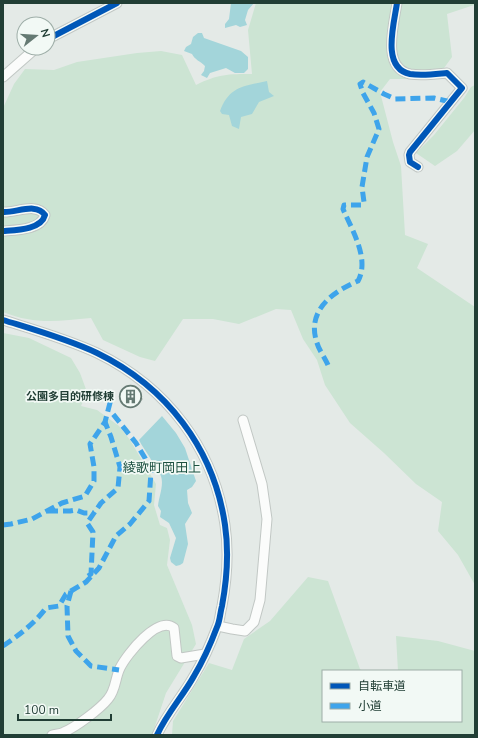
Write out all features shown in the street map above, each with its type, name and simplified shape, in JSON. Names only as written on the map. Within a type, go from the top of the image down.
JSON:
[{"type":"street","points":[[56,35],[117,3]]},
{"type":"street","points":[[397,3],[391,51],[396,66],[409,74],[418,75],[448,73],[462,88],[410,152],[410,162],[418,167]]},
{"type":"street","points":[[3,77],[27,56]]},
{"type":"street","points":[[3,212],[36,208],[42,210],[45,215],[44,220],[40,223],[24,229],[3,231]]},
{"type":"street","points":[[3,320],[78,345],[117,364],[135,376],[159,395],[181,419],[197,443],[217,487],[224,515],[228,541],[228,565],[218,626],[194,676],[162,724],[158,735]]},
{"type":"street","points":[[218,626],[245,630],[254,622],[260,600],[267,519],[262,484],[243,420]]},
{"type":"street","points":[[52,735],[65,732],[92,714],[109,698],[116,685],[119,670],[126,657],[153,630],[164,625],[170,625],[174,628],[178,656],[181,658],[205,654]]},
{"type":"green space","points":[[256,3],[475,3],[475,11],[474,5],[447,14],[452,57],[439,75],[414,79],[390,79],[380,92],[401,166],[405,235],[428,244],[417,268],[475,307],[475,585],[458,555],[438,531],[442,502],[416,484],[350,423],[325,385],[317,360],[303,339],[291,310],[276,309],[239,324],[213,319],[183,319],[155,361],[140,357],[103,340],[91,318],[47,321],[26,319],[3,312],[3,108],[14,84],[25,69],[54,70],[77,62],[161,51],[182,55],[196,85],[223,75],[252,74],[248,30]]},
{"type":"green space","points":[[475,85],[475,130],[457,151],[435,166],[416,153],[434,135],[471,87]]},
{"type":"green space","points":[[3,333],[29,338],[71,358],[80,373],[87,392],[81,406],[97,410],[119,426],[130,440],[156,484],[154,505],[160,525],[167,528],[170,540],[167,565],[192,625],[196,644],[166,693],[152,735],[3,735]]},
{"type":"green space","points":[[308,577],[328,581],[362,670],[322,670],[322,722],[462,722],[462,670],[398,670],[396,636],[438,641],[475,651],[475,735],[172,735],[173,721],[209,663],[232,670],[244,639],[270,621]]},
{"type":"water","points":[[231,3],[254,3],[248,10],[245,20],[247,25],[240,27],[236,25],[225,28],[225,24],[229,19]]},
{"type":"water","points":[[198,33],[202,33],[204,38],[241,51],[248,57],[248,69],[244,73],[235,73],[226,68],[210,73],[207,78],[201,75],[205,66],[192,54],[184,51],[186,47],[191,44],[193,37]]},
{"type":"water","points":[[267,81],[269,92],[274,96],[259,102],[252,114],[241,117],[239,129],[232,126],[229,115],[222,114],[220,111],[228,97],[232,92],[244,86]]},
{"type":"water","points":[[162,416],[176,433],[185,448],[196,481],[192,487],[187,490],[188,503],[192,513],[185,524],[188,544],[183,563],[176,566],[171,562],[170,558],[176,538],[169,523],[160,517],[161,511],[158,506],[162,486],[161,476],[155,469],[152,461],[139,440]]},
{"type":"building","name":"公園多目的研修棟","points":[[125,387],[143,399],[138,404],[130,398],[129,401],[120,395]]},
{"type":"marked path","points":[[328,365],[317,343],[315,321],[318,312],[331,297],[358,281],[361,272],[361,254],[355,235],[343,209],[344,205],[362,205],[364,202],[362,187],[367,157],[379,129],[374,113],[363,93],[360,84],[363,82],[395,99],[434,98],[451,102]]},
{"type":"marked path","points":[[3,525],[32,519],[62,503],[85,496],[94,481],[94,467],[90,444],[105,422],[112,395]]},
{"type":"marked path","points":[[3,646],[26,629],[46,608],[59,606],[66,594],[86,582],[99,568],[116,536],[130,524],[149,501],[151,472],[136,443],[113,414]]},
{"type":"marked path","points":[[88,576],[91,574],[93,532],[87,523],[101,503],[118,488],[120,467],[105,422]]},
{"type":"marked path","points":[[48,511],[76,510],[84,513],[94,513]]},
{"type":"marked path","points":[[71,591],[67,606],[68,636],[76,651],[91,666],[119,670]]},
{"type":"cycle path","points":[[56,35],[117,3]]},
{"type":"cycle path","points":[[397,3],[392,33],[392,54],[395,63],[401,70],[415,75],[447,73],[462,88],[410,152],[410,162],[418,167]]},
{"type":"cycle path","points":[[3,212],[36,209],[45,215],[39,224],[27,228],[3,231]]},
{"type":"cycle path","points":[[3,320],[86,348],[122,367],[145,384],[165,402],[183,423],[198,446],[210,471],[219,497],[225,525],[227,555],[224,596],[218,625],[204,658],[190,683],[165,719],[157,735]]},
{"type":"place","name":"公園多目的研修棟","points":[[130,396]]},
{"type":"district","name":"綾歌町岡田上","points":[[162,467]]}]
